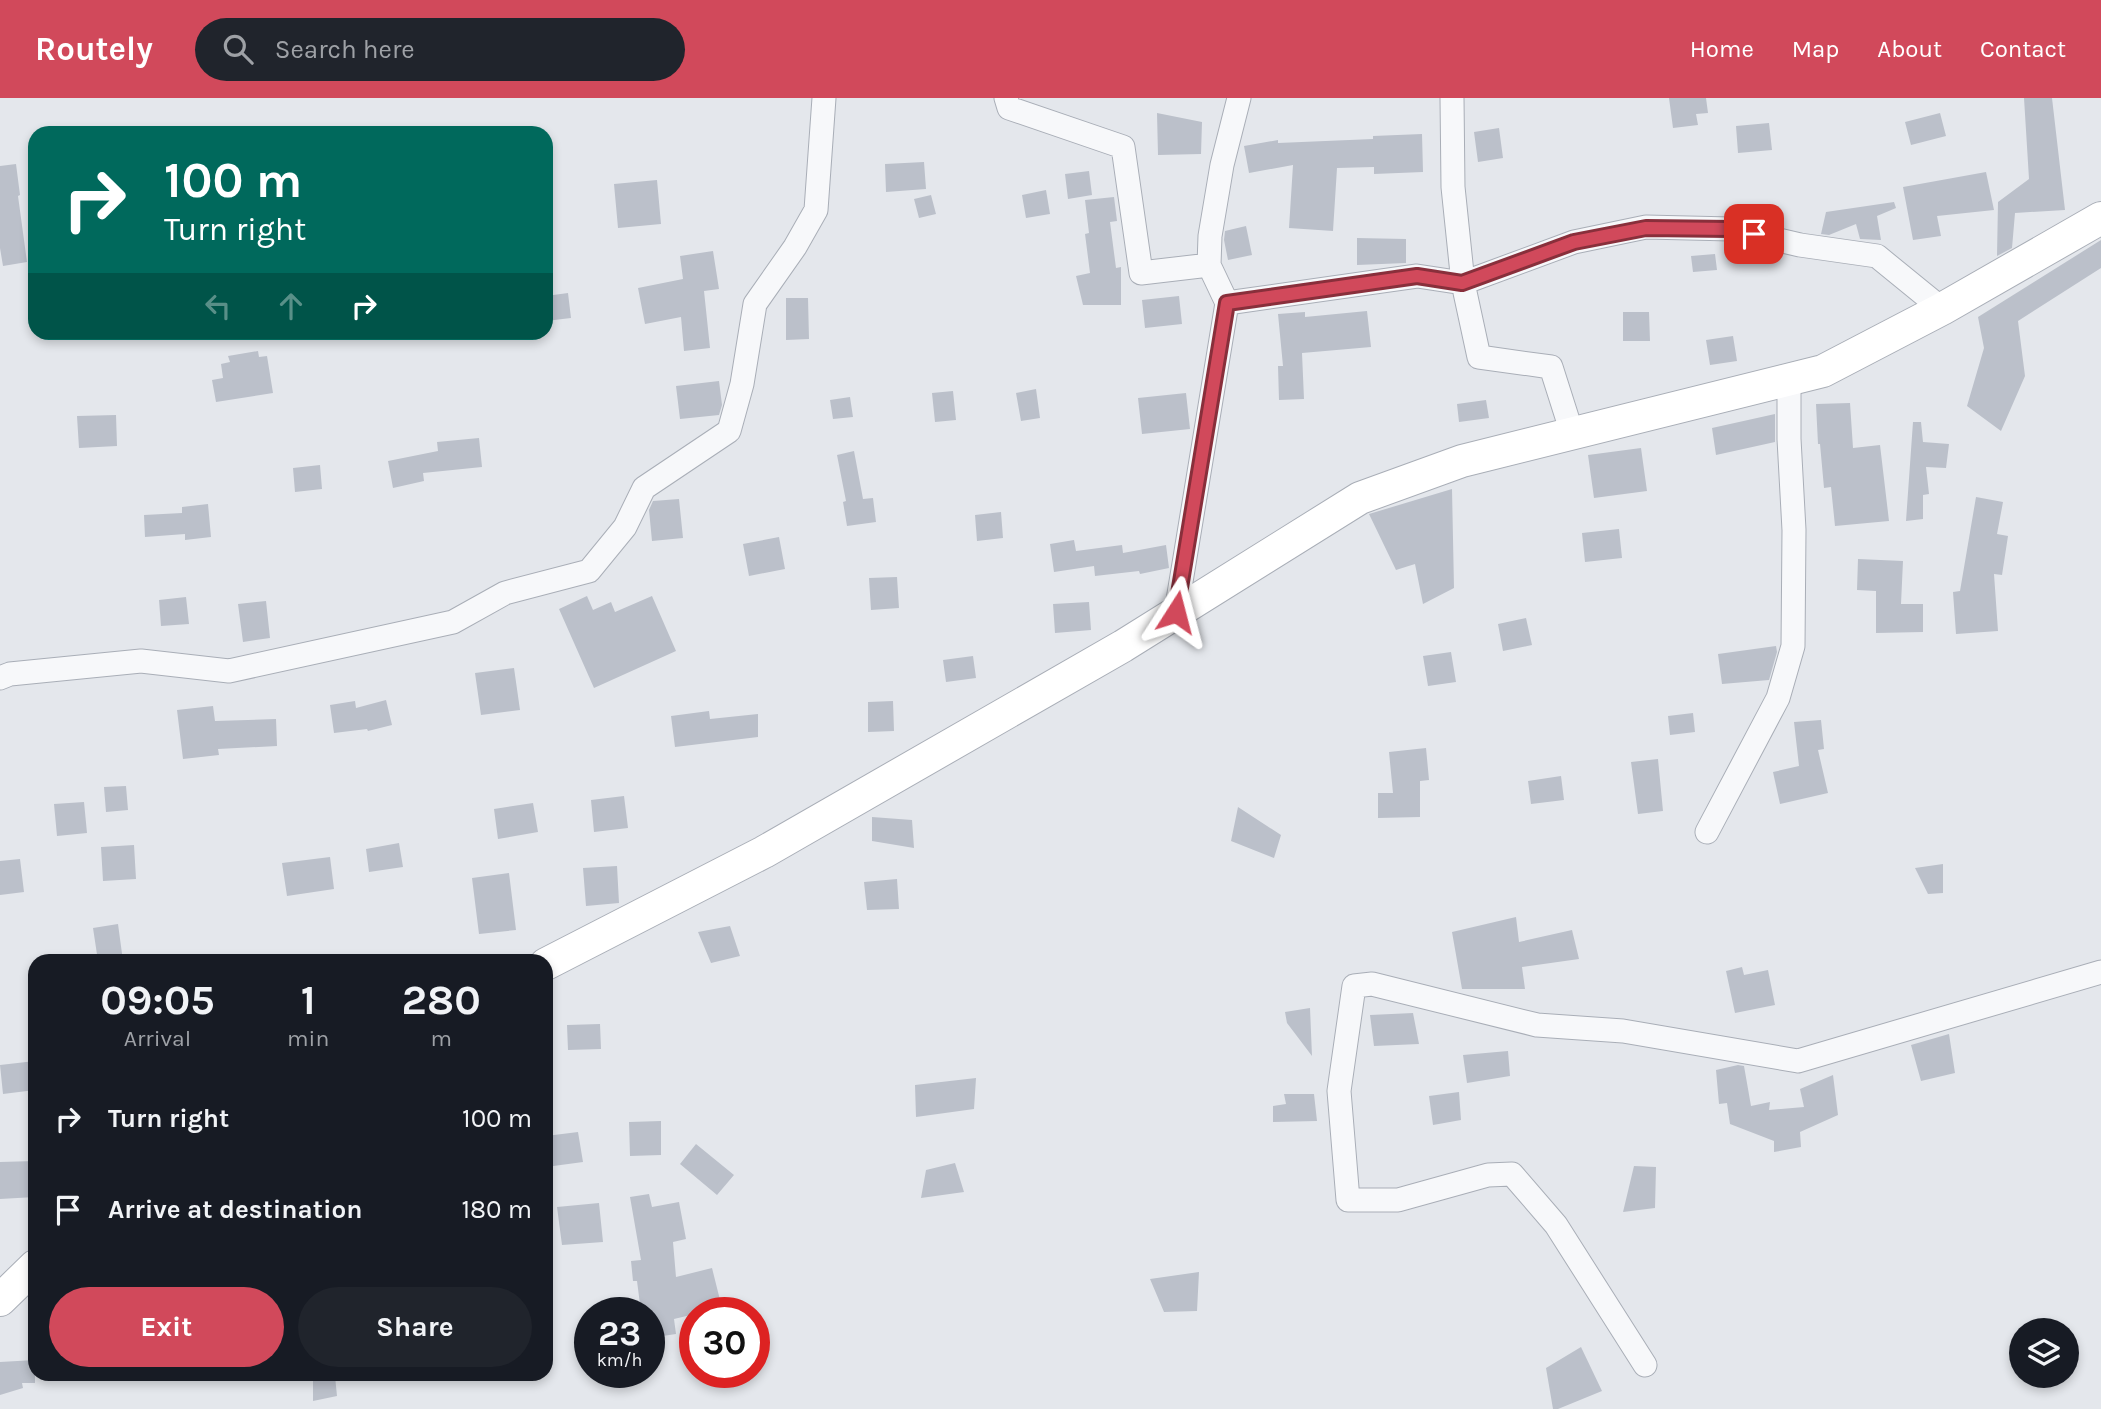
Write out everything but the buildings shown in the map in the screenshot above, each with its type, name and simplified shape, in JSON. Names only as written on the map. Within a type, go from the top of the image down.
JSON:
[{"type":"street","points":[[0,678],[10,674],[141,662],[229,671],[453,622],[505,593],[589,571],[625,527],[644,488],[729,431],[742,384],[755,304],[795,247],[816,211],[824,98]]},
{"type":"street","points":[[1006,98],[1009,108],[1123,147],[1141,273],[1209,265]]},
{"type":"street","points":[[1176,612],[1227,303],[1209,265],[1210,236],[1220,177],[1239,98]]},
{"type":"street","points":[[1452,98],[1453,187],[1462,283],[1479,356],[1551,367],[1572,433]]},
{"type":"street","points":[[553,960],[764,852],[1123,646],[1360,498],[1462,460],[1823,371],[1942,309],[2101,218]]},
{"type":"street","points":[[1227,303],[1417,276],[1462,283],[1574,242],[1646,228],[1731,229],[1800,245],[1877,256],[1942,309]]},
{"type":"street","points":[[1707,832],[1778,698],[1793,646],[1794,530],[1788,379]]},
{"type":"street","points":[[1645,1365],[1556,1225],[1512,1174],[1488,1175],[1398,1200],[1349,1200],[1339,1091],[1354,986],[1372,984],[1537,1026],[1623,1031],[1798,1060],[2101,972]]},
{"type":"street","points":[[0,1300],[28,1273]]},
{"type":"route","points":[[1176,612],[1227,303],[1417,276],[1462,283],[1574,242],[1646,228],[1731,229],[1754,234]]}]
